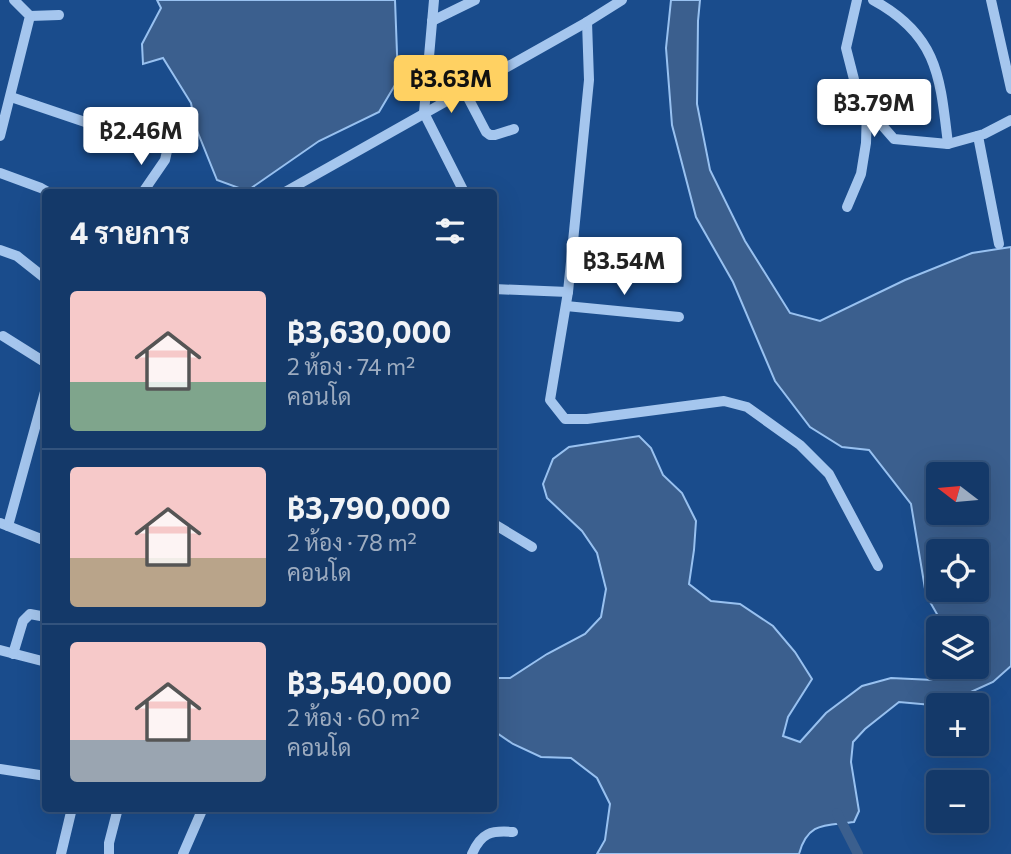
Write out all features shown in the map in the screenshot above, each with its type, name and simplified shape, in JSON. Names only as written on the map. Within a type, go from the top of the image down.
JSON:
[{"type":"street","points":[[13,0],[30,16],[59,15]]},
{"type":"street","points":[[434,0],[424,113],[462,189]]},
{"type":"street","points":[[432,20],[475,0]]},
{"type":"street","points":[[601,12],[602,0]]},
{"type":"street","points":[[290,189],[622,0]]},
{"type":"street","points":[[857,0],[846,48],[859,99],[894,139],[947,144],[978,136],[1011,120]]},
{"type":"street","points":[[873,0],[909,24],[932,57],[939,81],[947,144]]},
{"type":"street","points":[[991,0],[1011,89]]},
{"type":"street","points":[[0,136],[30,16]]},
{"type":"street","points":[[587,22],[589,80],[568,292],[550,400],[565,419],[587,419],[724,401],[747,407],[800,445],[829,474],[878,566]]},
{"type":"street","points":[[464,90],[486,132],[495,135],[514,129]]},
{"type":"street","points":[[11,97],[165,149],[165,160],[145,189]]},
{"type":"street","points":[[847,207],[861,174],[866,144],[867,108]]},
{"type":"street","points":[[978,136],[999,244]]},
{"type":"street","points":[[0,173],[43,189]]},
{"type":"street","points":[[0,250],[17,256],[42,276]]},
{"type":"street","points":[[497,289],[568,292]]},
{"type":"street","points":[[566,306],[679,317]]},
{"type":"street","points":[[3,336],[42,360]]},
{"type":"street","points":[[42,401],[4,524],[42,539]]},
{"type":"street","points":[[497,528],[532,547]]},
{"type":"street","points":[[13,654],[23,621],[30,614],[42,616]]},
{"type":"street","points":[[0,650],[42,661]]},
{"type":"street","points":[[0,769],[42,775]]},
{"type":"street","points":[[61,854],[71,812]]},
{"type":"street","points":[[109,854],[117,812]]},
{"type":"street","points":[[183,854],[201,812]]},
{"type":"street","points":[[472,854],[487,834],[498,831],[513,832]]},
{"type":"water","points":[[157,0],[395,0],[398,80],[379,112],[319,141],[250,189],[242,189],[217,180],[196,128],[191,103],[163,58],[143,64],[142,44],[161,8]]},
{"type":"water","points":[[671,0],[700,0],[697,104],[710,170],[745,241],[790,313],[820,321],[905,280],[972,253],[1011,247],[1011,666],[993,682],[969,693],[926,693],[926,704],[899,702],[865,729],[853,742],[851,762],[859,811],[854,822],[827,825],[813,830],[807,836],[799,854],[597,854],[605,840],[610,804],[597,778],[571,758],[541,757],[497,733],[497,678],[510,678],[585,634],[601,617],[606,589],[597,553],[582,531],[547,498],[543,484],[553,459],[569,447],[639,436],[651,448],[663,475],[682,493],[696,521],[689,584],[711,601],[740,604],[773,626],[795,652],[812,679],[788,717],[783,736],[800,742],[826,713],[862,686],[891,678],[989,679],[989,616],[938,616],[930,602],[989,602],[989,539],[926,539],[926,595],[911,504],[869,450],[842,447],[810,427],[775,381],[733,282],[696,217],[672,125],[666,48]]},
{"type":"waterway","points":[[837,813],[858,854]]}]
